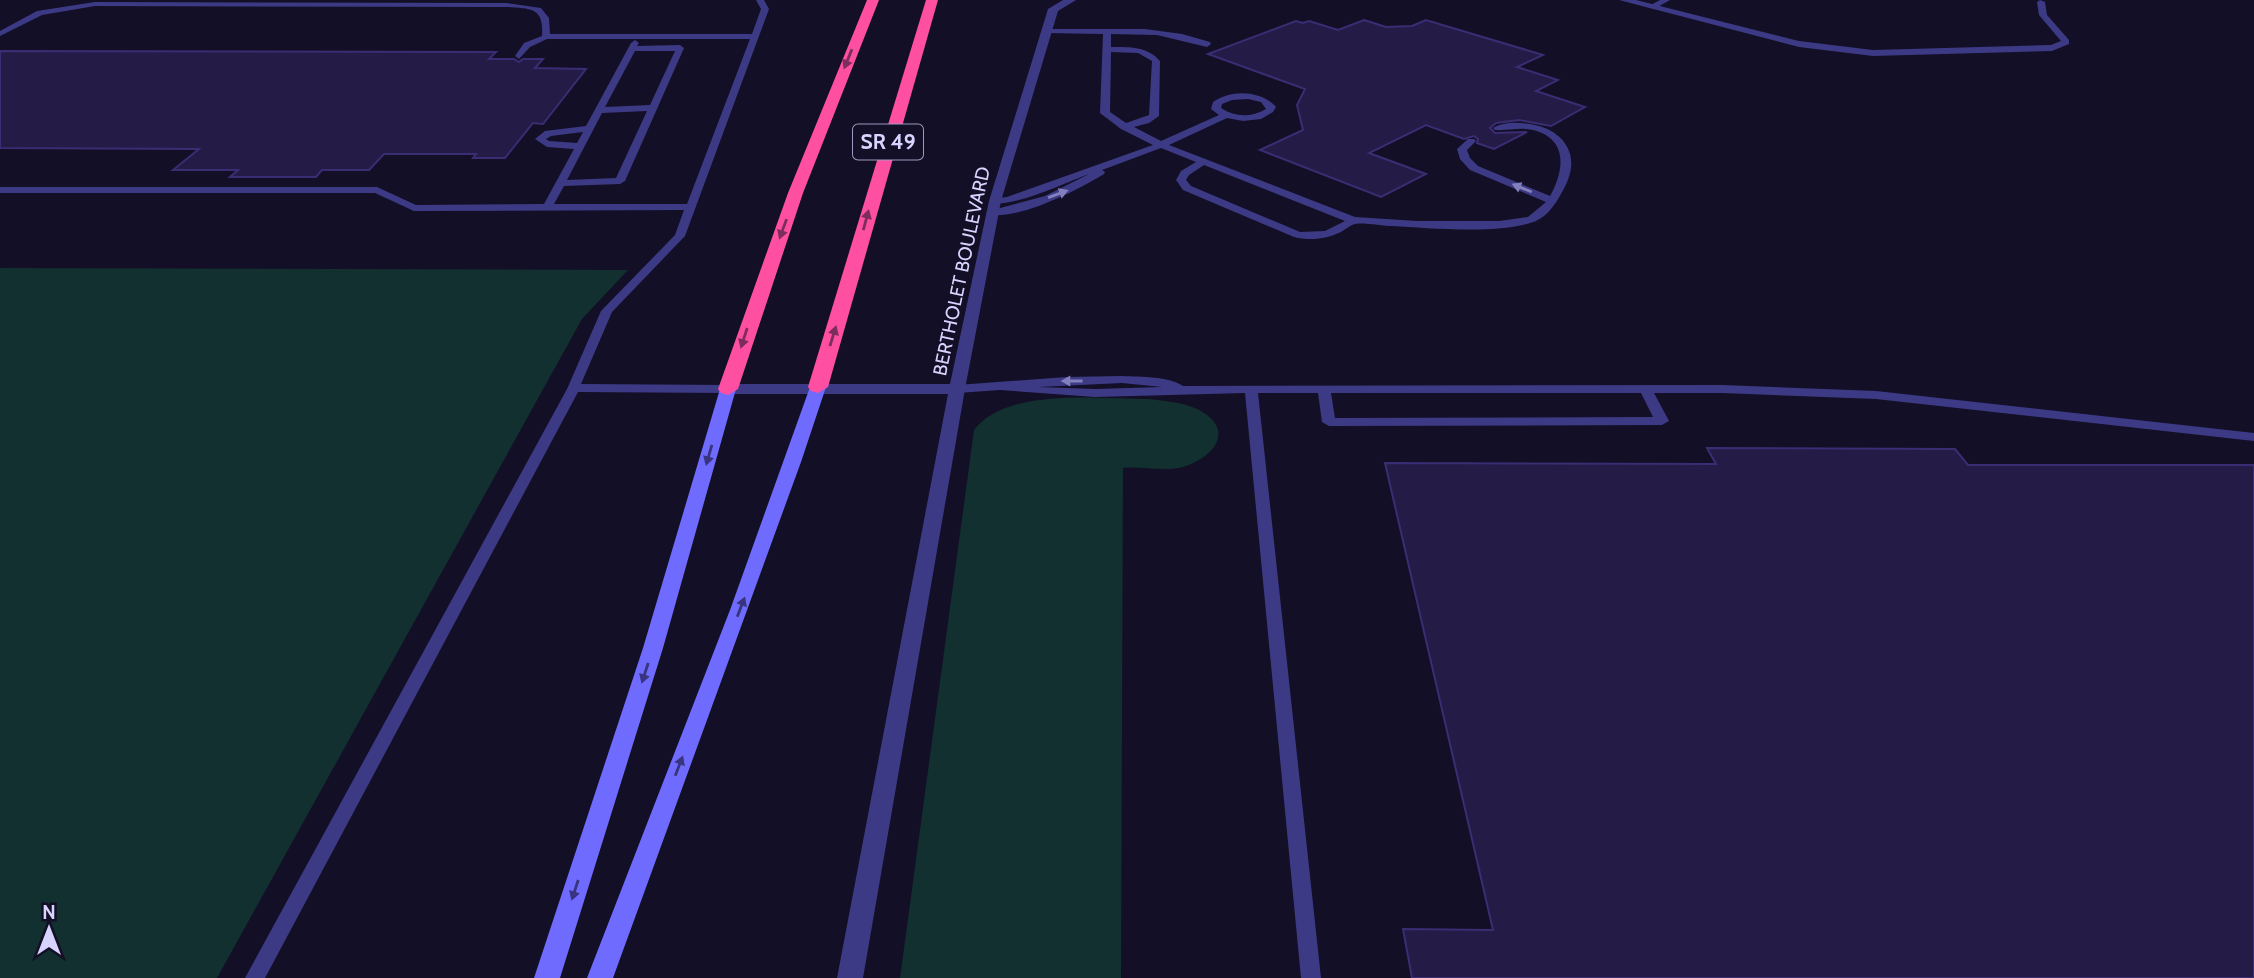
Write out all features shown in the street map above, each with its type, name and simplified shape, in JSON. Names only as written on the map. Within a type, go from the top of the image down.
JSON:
[{"type":"highway","name":"SR 49","points":[[728,389],[770,264],[829,106],[873,0]]},
{"type":"highway","name":"SR 49","points":[[818,387],[932,0]]},
{"type":"main road","name":"SR 49","points":[[600,978],[654,829],[770,532],[818,387]]},
{"type":"main road","name":"SR 49","points":[[547,978],[653,648],[728,389]]},
{"type":"street","name":"BERTHOLET BOULEVARD","points":[[728,389],[957,389],[994,207],[1046,31],[1053,9],[1072,0]]},
{"type":"street","points":[[1624,0],[1799,44],[1873,53]]},
{"type":"street","points":[[850,978],[957,389]]},
{"type":"lane","points":[[255,978],[574,388],[607,312],[680,236],[765,9],[760,0]]},
{"type":"lane","points":[[1651,7],[1666,0]]},
{"type":"lane","points":[[1873,53],[2052,48],[2066,42],[2043,15],[2041,2]]},
{"type":"lane","points":[[0,34],[40,13],[95,4],[507,5],[540,9],[544,12],[546,37]]},
{"type":"lane","points":[[1046,31],[1156,31],[1177,34],[1207,44]]},
{"type":"lane","points":[[1107,32],[1105,113],[1124,127],[1161,145],[1353,220],[1384,224],[1530,220],[1552,201],[1561,188],[1567,152],[1561,142],[1547,133],[1525,126],[1498,128]]},
{"type":"lane","points":[[547,208],[639,36]]},
{"type":"lane","points":[[519,56],[527,45],[546,37],[755,36]]},
{"type":"lane","points":[[560,183],[620,181],[680,48],[632,49]]},
{"type":"lane","points":[[1106,49],[1140,50],[1151,54],[1156,61],[1154,116],[1124,127]]},
{"type":"lane","points":[[994,207],[1016,209],[1073,189],[1119,161],[1226,115],[1253,118],[1267,114],[1271,107],[1256,98],[1230,97],[1215,106],[1220,113],[1226,115]]},
{"type":"lane","points":[[599,110],[653,108]]},
{"type":"lane","points":[[580,146],[547,144],[540,139],[548,133],[590,128]]},
{"type":"lane","points":[[1471,141],[1462,149],[1465,159],[1474,168],[1552,201]]},
{"type":"lane","points":[[1204,161],[1185,173],[1181,180],[1187,188],[1298,235],[1315,237],[1337,232],[1353,220]]},
{"type":"lane","points":[[0,190],[377,190],[414,208],[691,207]]},
{"type":"lane","points":[[957,389],[1002,387],[1044,393],[1188,389],[1722,389],[1876,395],[2254,437]]},
{"type":"lane","points":[[574,388],[728,389]]},
{"type":"lane","points":[[1251,390],[1311,978]]},
{"type":"lane","points":[[1324,390],[1329,422],[1662,421],[1646,390]]},
{"type":"green space","points":[[0,268],[628,270],[582,319],[217,978],[0,978]]},
{"type":"green space","points":[[1080,397],[1149,399],[1179,403],[1197,409],[1216,425],[1218,433],[1217,441],[1205,456],[1183,467],[1123,468],[1121,978],[900,978],[974,430],[989,416],[1031,401]]},
{"type":"building","points":[[1364,20],[1386,27],[1412,26],[1426,20],[1543,55],[1517,67],[1558,80],[1536,91],[1585,107],[1551,126],[1519,120],[1496,123],[1490,128],[1495,133],[1527,132],[1494,149],[1477,143],[1478,139],[1474,136],[1464,139],[1426,125],[1369,153],[1426,174],[1381,197],[1260,150],[1303,130],[1297,105],[1305,89],[1208,54],[1296,21],[1309,21],[1338,30]]},
{"type":"building","points":[[0,51],[496,52],[489,59],[514,59],[519,62],[523,59],[543,59],[535,68],[586,69],[543,124],[533,123],[505,158],[473,158],[476,154],[384,154],[369,170],[322,170],[316,177],[230,177],[238,170],[173,170],[199,149],[0,148]]},
{"type":"building","points":[[1707,448],[1955,449],[1968,465],[2254,465],[2254,978],[1412,978],[1403,929],[1493,930],[1385,463],[1716,464]]}]
